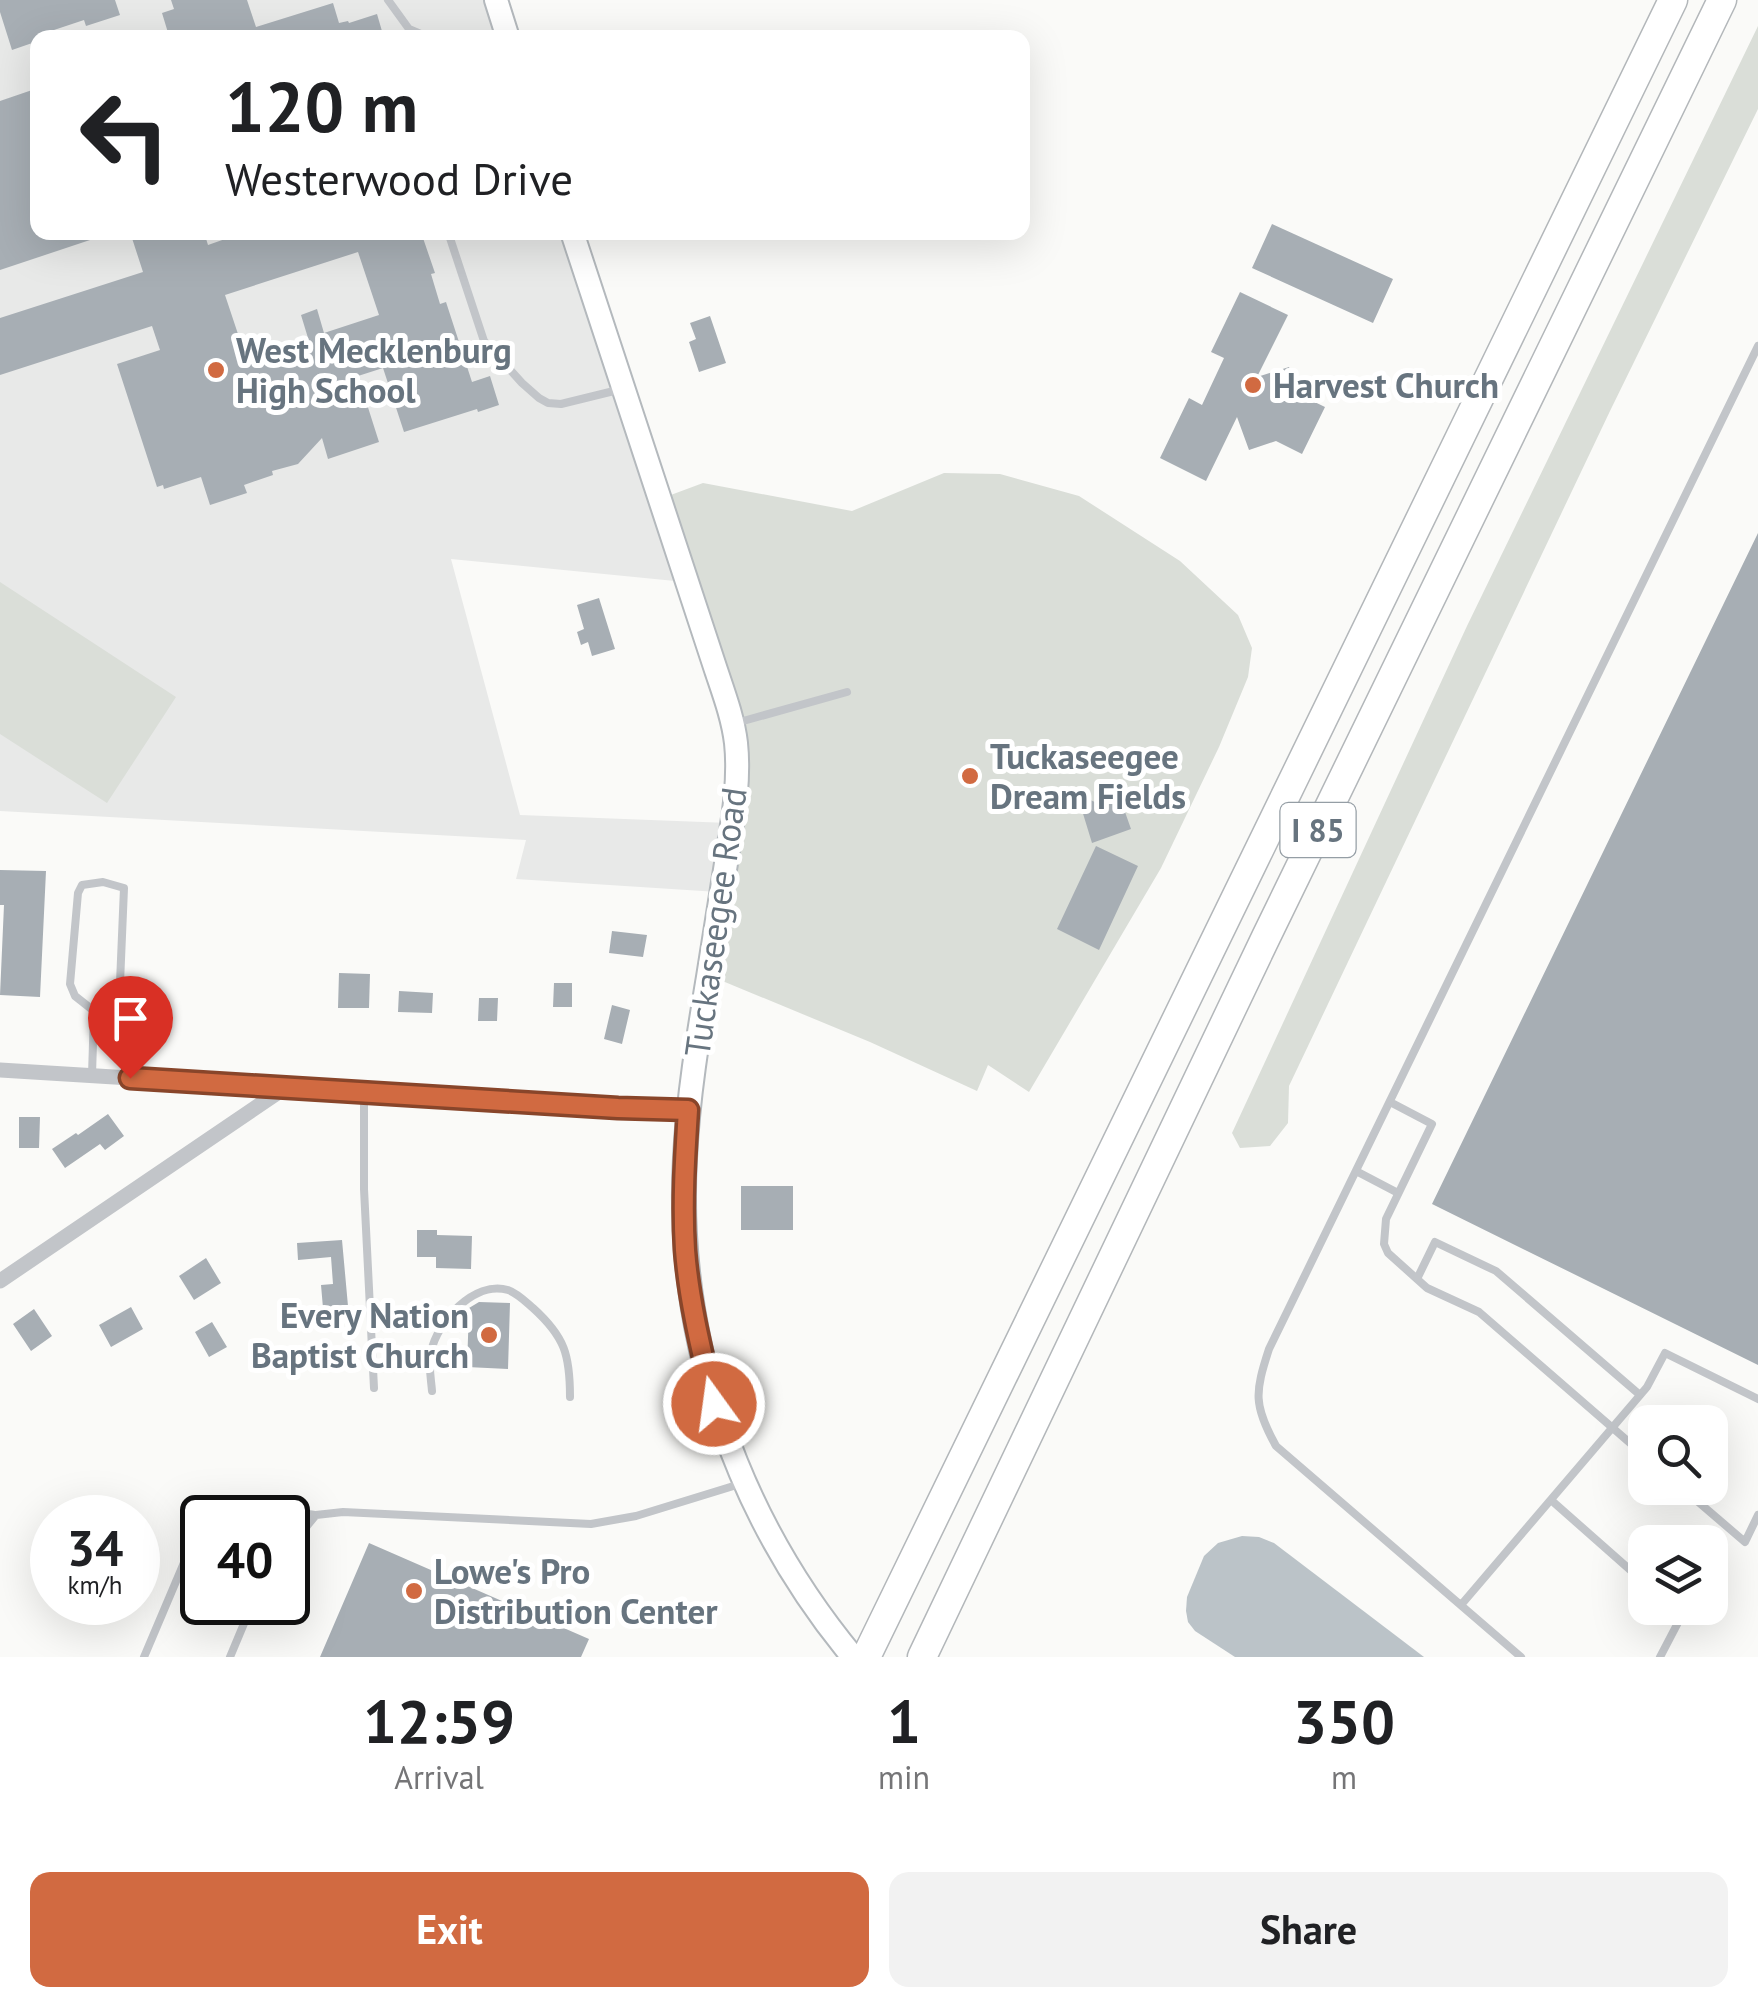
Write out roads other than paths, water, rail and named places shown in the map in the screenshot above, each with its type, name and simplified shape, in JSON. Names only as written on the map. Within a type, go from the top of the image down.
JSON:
[{"type":"highway","name":"I 85","points":[[866,1657],[1673,0]]},
{"type":"highway","name":"I 85","points":[[923,1655],[1266,937],[1722,0]]},
{"type":"street","points":[[496,0],[501,30]]},
{"type":"street","name":"Tuckaseegee Road","points":[[575,240],[732,724],[737,770],[735,804],[688,1110],[684,1212],[690,1294],[698,1337],[714,1404],[762,1521],[793,1576],[853,1657]]},
{"type":"street","points":[[0,1070],[688,1110]]},
{"type":"street","points":[[0,1281],[286,1087]]},
{"type":"lane","points":[[388,0],[408,30]]},
{"type":"lane","points":[[451,240],[484,341],[538,398],[561,404],[624,388]]},
{"type":"lane","points":[[1522,1657],[1276,1446],[1265,1426],[1258,1382],[1269,1349],[1758,346]]},
{"type":"lane","points":[[732,724],[847,692]]},
{"type":"lane","points":[[103,882],[124,888],[120,983],[111,1001],[94,1011],[74,996],[70,984],[78,894],[82,886],[103,882]]},
{"type":"lane","points":[[92,1075],[94,1011]]},
{"type":"lane","points":[[364,1092],[364,1188],[374,1388]]},
{"type":"lane","points":[[1390,1102],[1432,1124],[1386,1218],[1384,1244],[1388,1253],[1427,1288],[1479,1312],[1628,1442]]},
{"type":"lane","points":[[1356,1171],[1398,1193]]},
{"type":"lane","points":[[1417,1279],[1435,1242],[1496,1271],[1640,1395]]},
{"type":"lane","points":[[432,1390],[431,1350],[455,1309],[472,1295],[509,1290],[536,1310],[560,1337],[569,1363],[570,1397]]},
{"type":"lane","points":[[1461,1605],[1647,1387],[1665,1353],[1758,1399]]},
{"type":"lane","points":[[310,1514],[343,1512],[592,1524],[636,1516],[744,1482]]},
{"type":"lane","points":[[1551,1500],[1628,1568]]},
{"type":"lane","points":[[1702,1505],[1745,1542],[1758,1514]]},
{"type":"lane","points":[[310,1522],[316,1515]]},
{"type":"lane","points":[[144,1657],[180,1572]]},
{"type":"lane","points":[[230,1657],[243,1625]]},
{"type":"lane","points":[[1660,1657],[1677,1625]]},
{"type":"place","name":"West Mecklenburg High School","points":[[216,370]]},
{"type":"place","name":"Harvest Church","points":[[1253,385]]},
{"type":"place","name":"Tuckaseegee Dream Fields","points":[[970,776]]},
{"type":"place","name":"Every Nation Baptist Church","points":[[489,1335]]},
{"type":"place","name":"Lowe's Pro Distribution Center","points":[[414,1591]]}]
